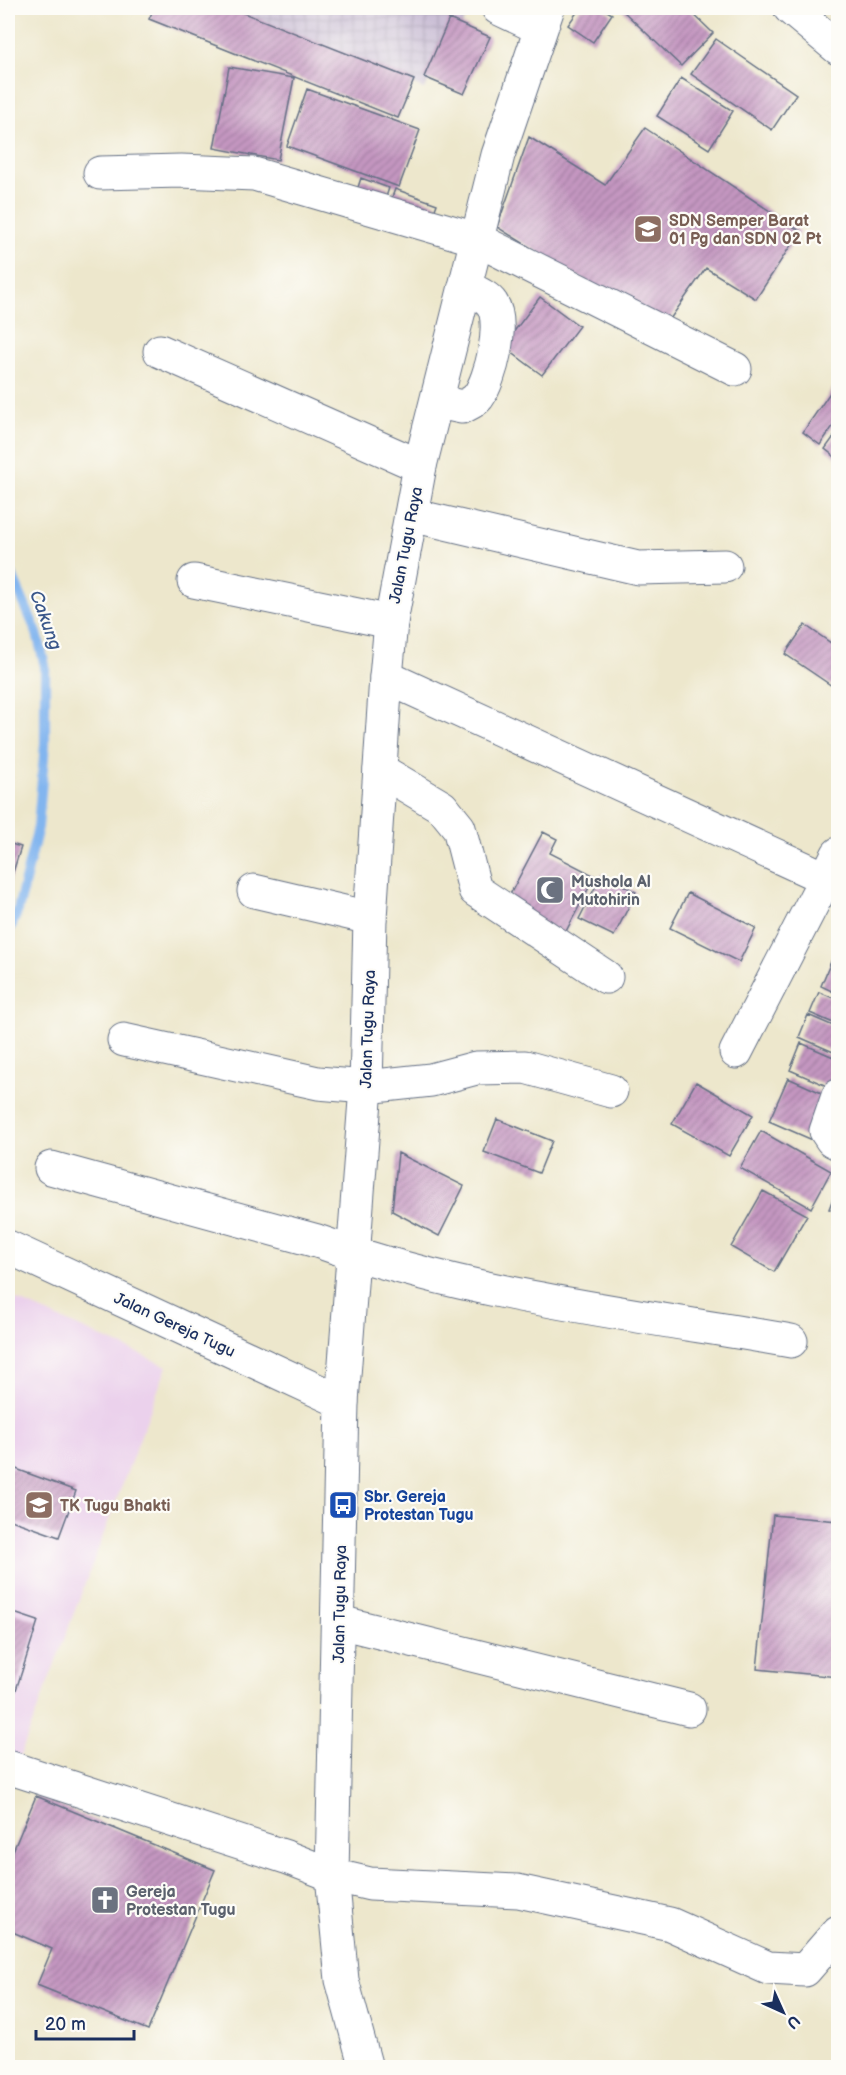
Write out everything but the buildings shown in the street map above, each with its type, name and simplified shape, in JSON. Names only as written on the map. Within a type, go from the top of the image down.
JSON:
[{"type":"main road","points":[[498,8],[544,18]]},
{"type":"main road","points":[[790,8],[838,48]]},
{"type":"main road","name":"Jalan Tugu Raya","points":[[366,2067],[342,1980],[332,1875],[342,1402],[366,1087],[370,918],[386,677],[391,622],[420,466],[438,402],[498,154],[544,18]]},
{"type":"main road","points":[[100,173],[181,171],[254,174],[476,239],[735,369]]},
{"type":"main road","points":[[160,351],[420,466]]},
{"type":"main road","points":[[411,515],[638,568],[725,566]]},
{"type":"main road","points":[[194,581],[391,622]]},
{"type":"main road","points":[[386,677],[832,866],[735,1052]]},
{"type":"main road","points":[[380,770],[442,807],[459,828],[475,890],[606,977]]},
{"type":"main road","points":[[254,891],[370,918]]},
{"type":"main road","points":[[124,1040],[318,1083],[366,1087],[431,1080],[476,1068],[525,1067],[611,1090]]},
{"type":"main road","points":[[835,1141],[826,1131],[838,1096]]},
{"type":"main road","points":[[51,1168],[306,1238],[352,1254],[487,1289],[791,1341]]},
{"type":"main road","name":"Jalan Gereja Tugu","points":[[8,1247],[342,1402]]},
{"type":"main road","points":[[339,1622],[689,1709]]},
{"type":"main road","points":[[8,1767],[286,1857],[332,1875],[370,1884],[518,1891],[670,1924],[768,1968],[805,1970],[838,1932]]},
{"type":"shaded area","points":[[224,8],[472,8],[424,89]]},
{"type":"shaded area","points":[[8,1296],[167,1366],[8,1788]]},
{"type":"waterway","name":"Cakung","points":[[8,566],[37,633],[45,666],[45,744],[38,827],[18,910],[8,933]]},
{"type":"place","name":"SDN Semper Barat 01 Pg dan SDN 02 Pt","points":[[648,229]]},
{"type":"place","name":"Mushola Al Mutohirin","points":[[550,890]]},
{"type":"place","name":"TK Tugu Bhakti","points":[[39,1505]]},
{"type":"place","name":"Sbr. Gereja Protestan Tugu","points":[[343,1505]]},
{"type":"place","name":"Gereja Protestan Tugu","points":[[105,1900]]}]
